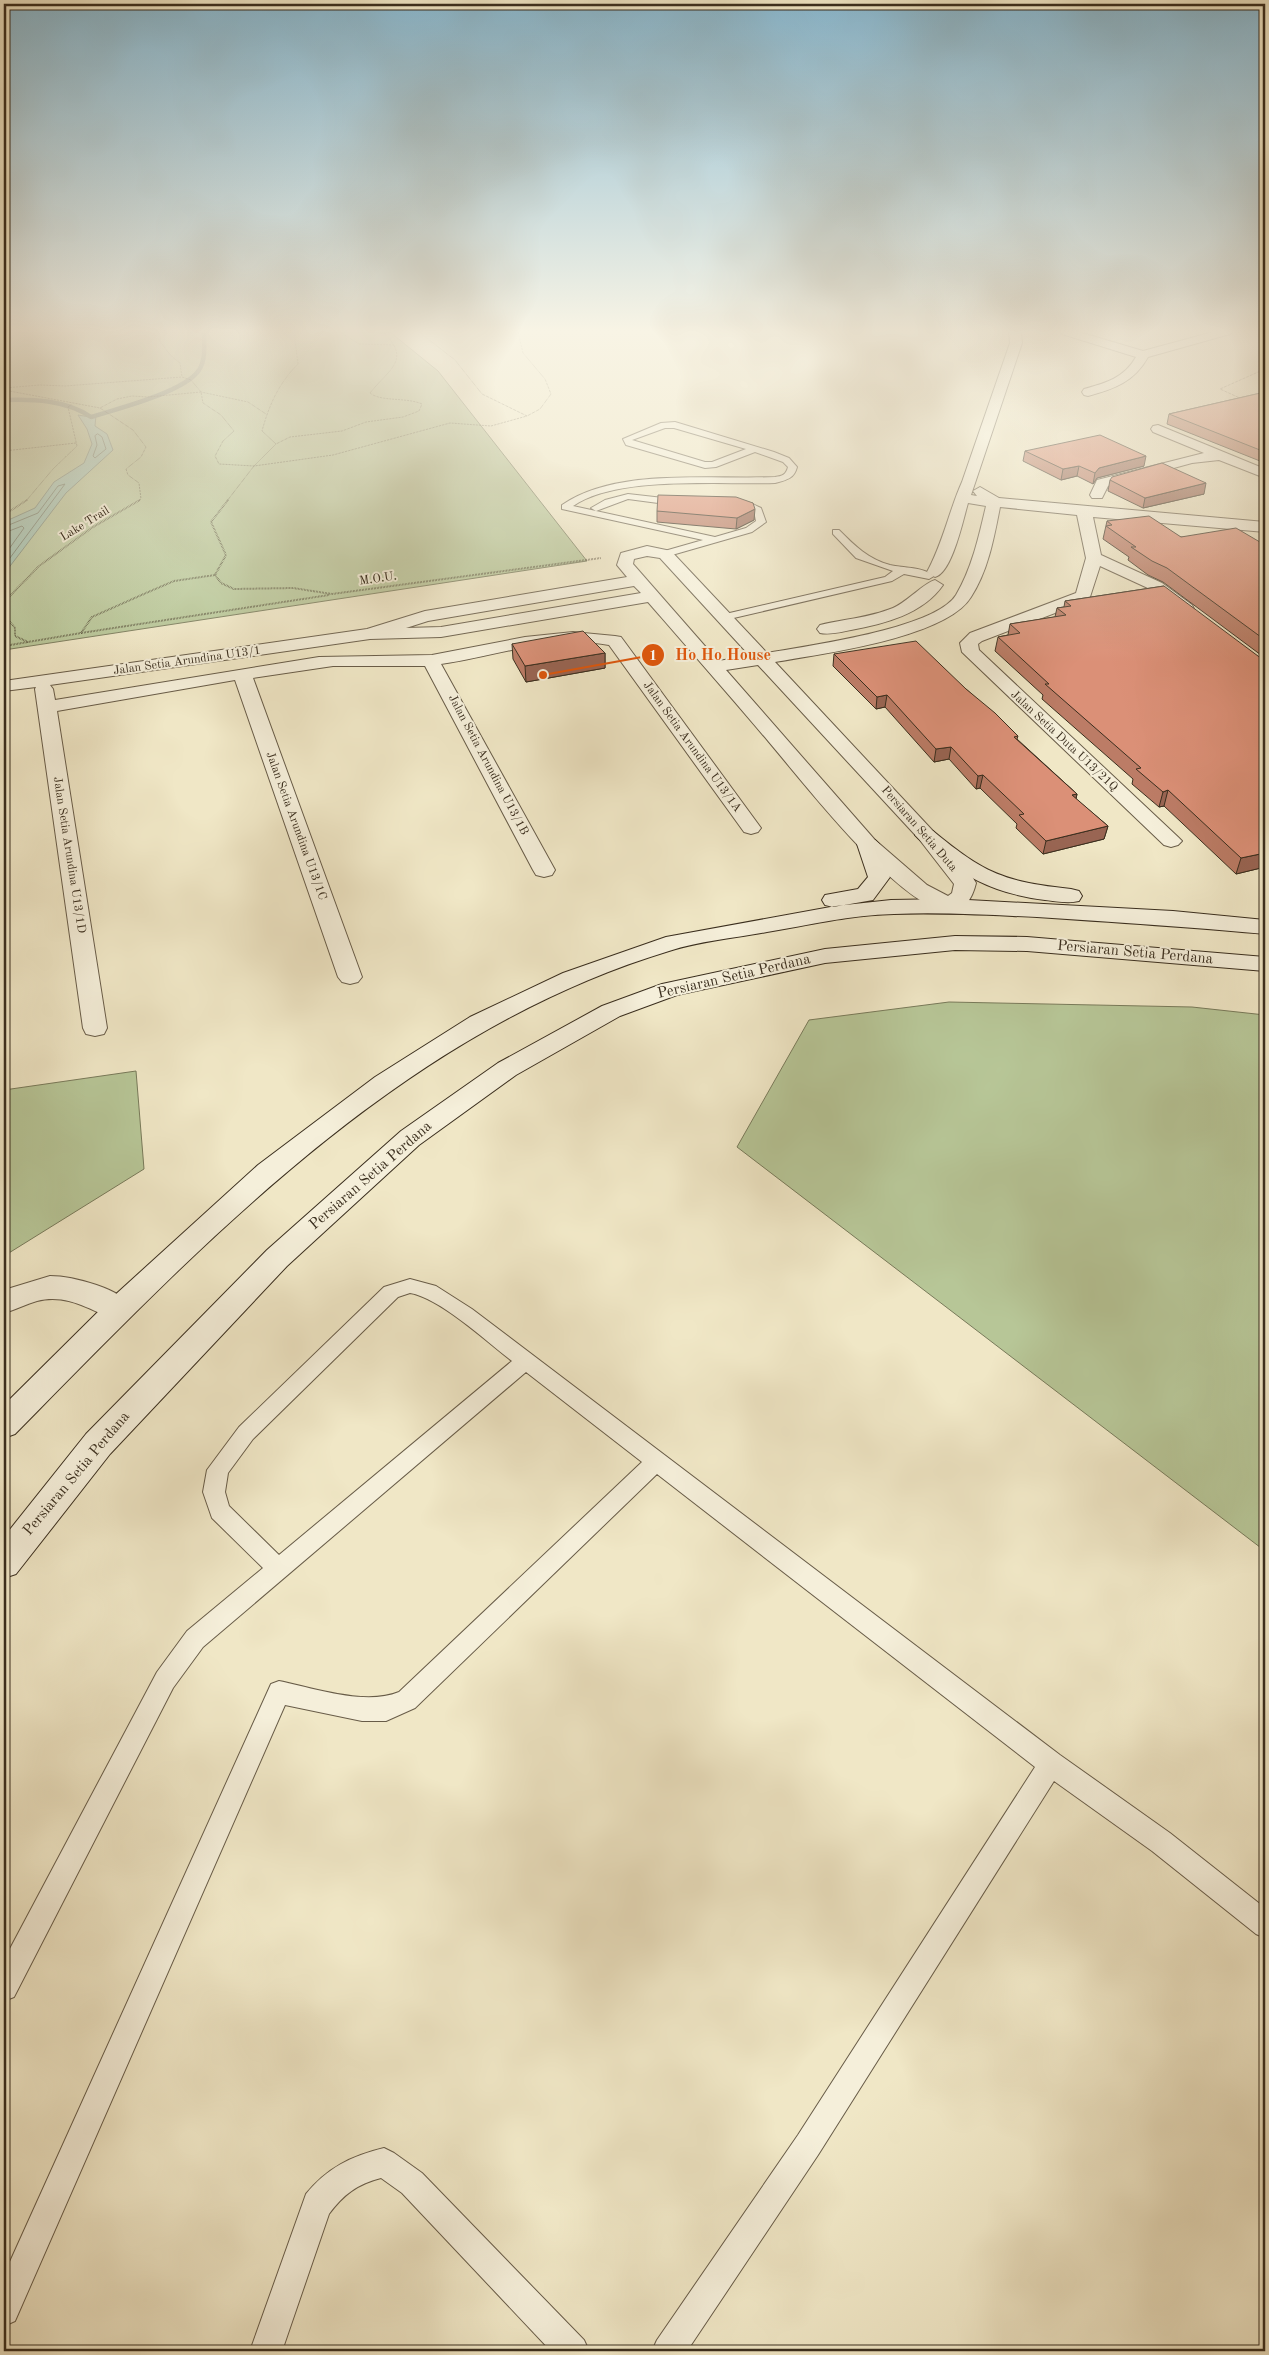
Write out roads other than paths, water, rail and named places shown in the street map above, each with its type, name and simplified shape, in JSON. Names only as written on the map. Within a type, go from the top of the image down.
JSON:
[{"type":"street","points":[[805,632],[853,625],[897,613],[925,597],[944,557],[961,498],[969,482],[983,442]]},
{"type":"street","points":[[1191,442],[1265,474]]},
{"type":"street","points":[[1097,495],[1102,483],[1113,479],[1156,470],[1191,459],[1222,455]]},
{"type":"street","points":[[969,482],[994,502]]},
{"type":"street","points":[[961,498],[1084,512],[1265,527]]},
{"type":"street","points":[[714,667],[870,640],[935,618],[956,605],[962,577],[982,556],[994,502]]},
{"type":"street","points":[[1084,512],[1094,558],[1086,590],[1131,583],[1156,586]]},
{"type":"street","points":[[665,554],[647,551],[627,556],[625,565],[868,844],[919,890],[983,920],[1018,928],[1168,941],[1265,963]]},
{"type":"street","name":"Persiaran Setia Duta","points":[[665,554],[926,836],[964,883],[962,896],[931,921],[909,929],[816,939],[740,954],[670,989]]},
{"type":"street","points":[[1094,558],[1156,586],[1203,621]]},
{"type":"street","points":[[933,578],[962,577]]},
{"type":"street","points":[[370,634],[425,616],[639,580]]},
{"type":"street","name":"Jalan Setia Duta U13/21Q","points":[[1086,590],[1083,596],[976,637],[970,643],[971,652],[1171,841]]},
{"type":"street","points":[[370,634],[441,632],[652,596]]},
{"type":"street","name":"Jalan Setia Arundina U13/1","points":[[4,686],[370,634]]},
{"type":"street","name":"Jalan Setia Arundina U13/1A","points":[[431,661],[582,635],[599,636],[615,641],[751,828]]},
{"type":"street","points":[[698,649],[767,638]]},
{"type":"street","points":[[47,707],[320,662],[368,660],[431,661]]},
{"type":"street","name":"Jalan Setia Arundina U13/1B","points":[[431,661],[544,870]]},
{"type":"street","name":"Jalan Setia Arundina U13/1C","points":[[242,676],[350,977]]},
{"type":"street","name":"Jalan Setia Arundina U13/1D","points":[[42,682],[95,1028]]},
{"type":"street","points":[[926,836],[957,861],[991,880],[1028,890],[1082,898],[1173,918]]},
{"type":"street","points":[[736,929],[798,908],[865,895],[879,877],[868,844]]},
{"type":"street","points":[[4,1425],[119,1309],[268,1172],[384,1083],[478,1022],[571,978],[666,944],[736,929],[836,913],[890,908],[950,906],[1173,918],[1265,927]]},
{"type":"street","name":"Persiaran Setia Perdana","points":[[4,1563],[98,1444],[277,1258],[410,1138],[507,1069],[611,1010],[670,989],[826,956],[955,943],[1027,944],[1265,963]]},
{"type":"street","points":[[4,1302],[30,1290],[62,1286],[81,1290],[119,1309]]},
{"type":"lane","points":[[629,442],[705,465],[713,465],[754,449]]},
{"type":"lane","points":[[716,540],[565,507],[570,500],[610,487],[775,480],[787,478],[792,473],[793,467],[786,460],[731,442]]},
{"type":"lane","points":[[596,508],[612,499],[627,496],[691,504],[657,527]]},
{"type":"lane","points":[[665,554],[749,530],[762,522],[758,510],[746,504],[725,502]]},
{"type":"lane","points":[[836,532],[860,556],[886,567],[904,569],[933,578]]},
{"type":"lane","points":[[725,617],[888,579],[904,569]]},
{"type":"lane","points":[[279,1570],[220,1511],[214,1492],[218,1470],[246,1433],[391,1292],[398,1287],[418,1285],[465,1314],[524,1362],[1051,1764],[1161,1842],[1265,1925]]},
{"type":"lane","points":[[4,1987],[165,1680],[195,1639],[524,1362]]},
{"type":"lane","points":[[4,2310],[279,1692],[362,1709],[386,1710],[407,1700],[655,1462]]},
{"type":"lane","points":[[668,2351],[808,2144],[1051,1764]]},
{"type":"lane","points":[[266,2351],[317,2205],[330,2188],[345,2175],[362,2167],[384,2163],[412,2183],[517,2295],[573,2351]]},
{"type":"water","points":[[91,442],[110,442],[113,450],[66,493],[4,574],[4,522],[35,508],[54,482],[84,463]]},
{"type":"place","name":"Ho Ho House","points":[[543,675]]}]
